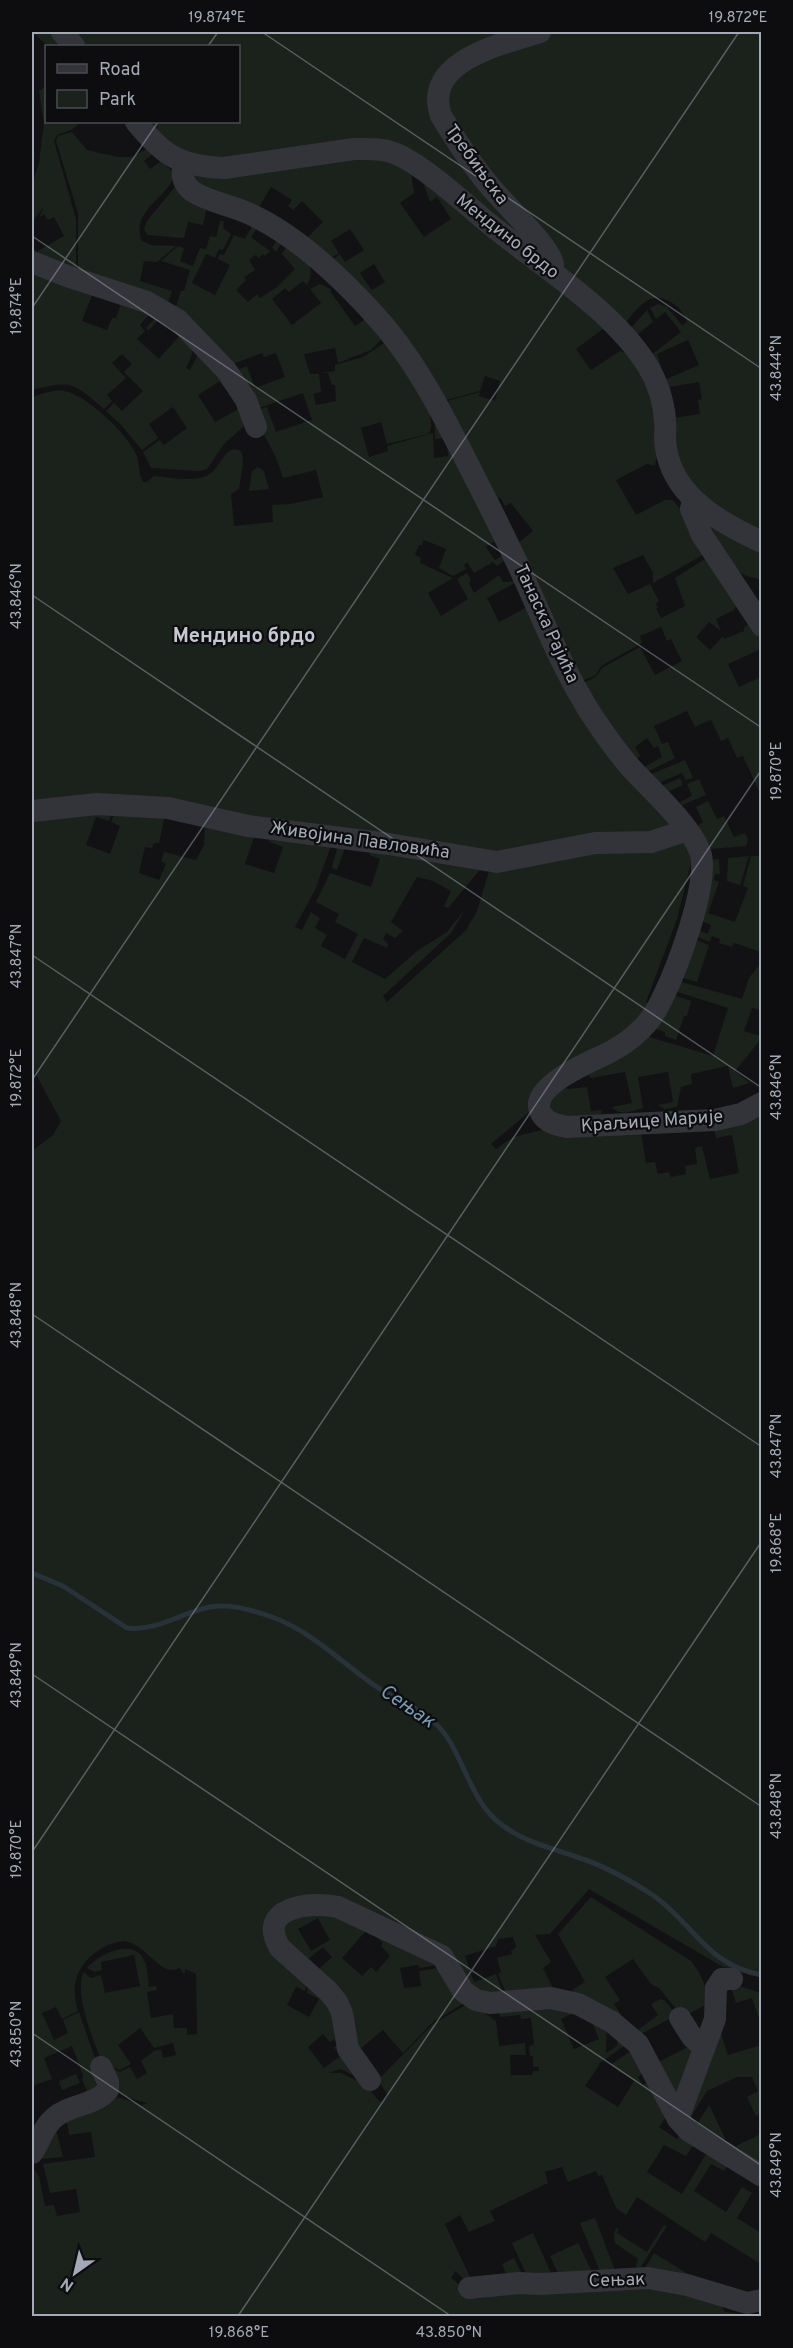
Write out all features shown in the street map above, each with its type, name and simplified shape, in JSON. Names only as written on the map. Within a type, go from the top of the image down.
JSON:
[{"type":"street","points":[[62,32],[74,45]]},
{"type":"street","name":"Требињска","points":[[540,32],[482,51],[457,66],[445,79],[439,91],[437,105],[441,116],[488,184],[552,259],[555,273]]},
{"type":"street","name":"Мендино брдо","points":[[137,123],[166,153],[184,163],[224,168],[354,149],[374,149],[394,153],[412,163],[555,273],[621,333],[648,367],[662,400],[665,446],[670,468],[678,484],[693,500],[714,516],[762,542]]},
{"type":"street","name":"Танаска Рајића","points":[[184,163],[182,172],[184,183],[194,192],[251,214],[301,247],[337,277],[393,335],[428,388],[455,438],[515,558],[553,644],[586,706],[618,752],[687,830],[701,855],[701,886],[690,923],[657,1010],[636,1034],[614,1050],[552,1084],[540,1099],[539,1109],[542,1116]]},
{"type":"street","points":[[32,262],[147,302],[178,320],[226,370],[246,400],[256,427]]},
{"type":"street","points":[[693,500],[691,509],[702,534],[762,626]]},
{"type":"street","name":"Живојина Павловића","points":[[32,811],[97,804],[168,808],[248,826],[389,844],[496,861],[595,843],[651,842],[687,830]]},
{"type":"street","name":"Краљице Марије","points":[[542,1116],[557,1125],[567,1127],[715,1120],[741,1114],[762,1103]]},
{"type":"street","points":[[370,2080],[348,2049],[342,2013],[337,2002],[280,1948],[275,1939],[274,1924],[290,1910],[310,1904],[338,1907],[424,1946],[442,1956],[463,1991],[482,2002],[551,1998],[578,2004],[612,2022],[638,2044],[678,2119],[695,2136],[762,2176]]},
{"type":"street","points":[[678,2119],[715,2019],[716,1988],[722,1979],[732,1979]]},
{"type":"street","points":[[680,2018],[692,2037],[704,2048]]},
{"type":"street","points":[[32,2153],[39,2144],[45,2127],[55,2117],[68,2109],[103,2096],[108,2090],[108,2082],[101,2067]]},
{"type":"street","name":"Сењак","points":[[469,2288],[519,2283],[540,2284],[648,2278],[687,2285],[747,2302],[762,2300]]},
{"type":"green space","points":[[32,32],[52,32],[64,45],[47,45]]},
{"type":"green space","points":[[74,32],[525,32],[432,92],[533,246],[416,156],[224,160],[178,151],[148,123],[240,123],[240,45],[85,45]]},
{"type":"green space","points":[[554,32],[761,32],[761,532],[702,498],[677,463],[673,418],[700,414],[698,400],[702,399],[699,382],[670,387],[671,397],[664,380],[699,365],[688,340],[657,354],[661,366],[658,367],[651,355],[681,332],[665,312],[656,319],[650,308],[658,304],[667,307],[682,325],[687,322],[681,311],[664,299],[651,299],[634,312],[625,324],[559,266],[499,191],[443,103],[461,70]]},
{"type":"green space","points":[[45,87],[45,123],[81,123],[71,130],[57,135],[54,141],[76,219],[76,268],[32,256],[32,243],[36,252],[64,236],[54,217],[48,220],[44,214],[39,218],[44,206],[32,223],[32,185],[39,163],[44,123],[39,91]]},
{"type":"green space","points":[[72,132],[87,150],[118,157],[132,157],[148,148],[154,153],[144,161],[150,169],[161,161],[174,173],[172,181],[141,220],[140,230],[142,241],[152,245],[176,246],[157,262],[144,261],[140,281],[172,291],[167,306],[80,272],[78,213],[56,141],[58,136]]},
{"type":"green space","points":[[353,158],[385,159],[411,172],[414,193],[400,203],[424,237],[451,219],[437,197],[430,202],[423,182],[551,280],[603,329],[576,349],[591,370],[620,351],[628,354],[652,397],[658,450],[655,466],[647,464],[616,480],[636,515],[665,500],[673,500],[681,510],[703,555],[653,583],[653,573],[643,555],[613,568],[628,594],[650,584],[659,601],[656,609],[661,618],[685,606],[675,578],[705,559],[736,606],[734,610],[716,619],[721,631],[709,622],[696,637],[710,650],[723,636],[724,639],[744,631],[744,627],[749,624],[761,634],[761,649],[728,664],[739,687],[761,677],[761,796],[743,756],[737,758],[728,738],[721,741],[711,720],[695,727],[687,711],[654,726],[662,744],[668,742],[675,758],[645,773],[641,769],[662,757],[658,746],[654,748],[647,738],[635,747],[640,756],[633,762],[578,685],[596,677],[602,668],[640,647],[655,675],[682,661],[671,639],[667,641],[661,627],[640,636],[642,643],[601,666],[596,675],[577,683],[517,544],[533,531],[511,503],[505,506],[500,497],[492,504],[440,403],[480,392],[479,396],[495,401],[500,381],[485,376],[480,391],[439,402],[354,289],[365,281],[353,288],[326,264],[340,254],[345,262],[364,250],[350,229],[331,241],[339,253],[325,262],[307,238],[323,222],[302,201],[293,210],[288,206],[292,200],[271,187],[257,211],[205,193],[190,176]],"holes":[[[374,264],[385,282],[372,290],[360,273]]]},
{"type":"green space","points":[[178,183],[208,203],[203,225],[188,222],[184,238],[147,235],[144,229],[147,221]]},
{"type":"green space","points":[[241,217],[259,223],[272,232],[260,224],[251,237],[270,251],[265,256],[263,254],[259,258],[255,255],[249,260],[255,270],[244,277],[246,280],[236,290],[248,302],[257,294],[260,298],[277,287],[295,269],[282,254],[288,243],[307,261],[311,272],[307,285],[303,281],[289,292],[285,288],[272,299],[292,325],[321,303],[310,289],[320,284],[332,290],[330,291],[355,326],[364,320],[339,286],[319,273],[321,268],[357,300],[388,333],[371,350],[338,363],[335,348],[304,354],[310,374],[319,374],[321,392],[313,394],[316,405],[336,401],[335,385],[332,385],[328,373],[320,373],[335,371],[335,365],[363,357],[390,339],[396,341],[422,385],[428,404],[431,427],[428,434],[387,444],[381,422],[361,428],[369,457],[388,451],[387,446],[433,433],[434,458],[448,456],[447,438],[435,439],[435,410],[506,548],[499,538],[486,547],[495,560],[508,552],[518,573],[511,570],[504,561],[497,566],[493,562],[474,573],[467,562],[464,565],[466,569],[453,576],[439,568],[446,549],[424,540],[422,545],[419,545],[415,555],[421,558],[420,563],[453,578],[428,593],[441,616],[468,599],[457,579],[467,573],[474,593],[499,575],[503,582],[519,581],[487,598],[499,622],[533,604],[562,666],[584,705],[626,770],[669,819],[673,826],[671,833],[662,832],[647,839],[596,840],[487,856],[481,850],[460,852],[289,825],[249,821],[164,802],[91,800],[32,807],[32,397],[52,391],[64,391],[83,399],[94,407],[115,426],[131,446],[137,457],[143,482],[147,482],[154,476],[183,479],[205,476],[215,470],[228,452],[236,450],[242,452],[243,463],[239,489],[231,494],[234,526],[273,522],[272,505],[291,504],[323,497],[316,470],[283,478],[257,420],[257,410],[267,407],[276,432],[312,420],[303,393],[256,409],[232,372],[247,366],[255,388],[285,377],[276,353],[264,357],[262,353],[228,366],[175,309],[181,291],[184,291],[190,270],[161,261],[178,246],[184,248],[180,261],[193,266],[200,248],[206,249],[210,236],[216,237],[220,221],[224,221],[223,228],[231,234],[223,250],[219,249],[215,258],[206,254],[192,283],[215,295],[230,265],[218,259],[220,254],[224,255],[234,235],[245,239],[254,223]]},
{"type":"green space","points":[[279,237],[283,240],[276,252],[272,248]]},
{"type":"green space","points":[[32,266],[94,290],[82,321],[107,330],[112,318],[116,318],[123,298],[153,310],[140,325],[145,331],[137,339],[159,359],[182,333],[162,316],[148,331],[146,328],[159,314],[176,322],[190,338],[193,350],[186,368],[190,370],[201,348],[230,382],[223,386],[220,381],[198,395],[215,422],[244,406],[246,417],[243,427],[224,444],[207,469],[199,471],[151,468],[143,452],[160,440],[164,445],[187,428],[173,407],[149,424],[158,438],[142,450],[106,411],[114,403],[122,411],[143,391],[124,372],[132,364],[122,354],[112,363],[126,378],[107,395],[112,401],[104,409],[78,388],[64,384],[32,390]]},
{"type":"green space","points":[[647,310],[653,322],[638,334],[650,351],[631,328]]},
{"type":"green space","points":[[258,467],[264,471],[269,489],[249,491],[252,471]]},
{"type":"green space","points":[[708,524],[761,549],[761,580],[738,571]]},
{"type":"green space","points":[[685,760],[693,778],[686,780],[682,773],[656,784],[647,776]]},
{"type":"green space","points":[[680,778],[683,785],[665,793],[659,787]]},
{"type":"green space","points":[[699,779],[706,795],[682,805],[680,802],[692,796],[687,784]]},
{"type":"green space","points":[[708,801],[717,819],[724,816],[734,837],[745,833],[748,839],[746,846],[711,849],[697,826],[703,822],[696,807]]},
{"type":"green space","points":[[114,808],[109,821],[96,817],[86,845],[110,854],[120,826],[111,822],[116,809],[165,815],[159,843],[154,843],[152,848],[145,847],[139,873],[159,880],[166,864],[161,861],[164,852],[196,860],[204,845],[205,822],[254,837],[245,864],[274,873],[283,847],[269,840],[331,846],[315,890],[295,927],[302,930],[311,912],[320,918],[315,928],[327,935],[321,946],[345,959],[358,934],[335,922],[339,914],[316,902],[330,873],[371,887],[380,859],[369,855],[371,851],[345,848],[337,870],[332,868],[339,841],[480,866],[479,871],[448,908],[444,906],[451,891],[433,881],[417,877],[391,922],[403,931],[395,938],[386,933],[383,939],[388,944],[387,948],[364,938],[352,962],[385,979],[417,951],[447,932],[466,908],[451,933],[383,996],[387,1002],[466,930],[477,911],[491,865],[688,841],[691,863],[677,919],[646,1002],[651,1005],[645,1015],[491,1144],[496,1149],[513,1137],[542,1130],[641,1133],[646,1163],[655,1162],[658,1174],[669,1172],[671,1177],[686,1174],[685,1166],[697,1164],[695,1148],[702,1146],[710,1179],[739,1173],[732,1135],[716,1138],[714,1129],[761,1111],[761,1973],[723,1967],[589,1889],[550,1934],[535,1935],[551,1962],[543,1968],[556,1994],[508,1998],[498,1974],[501,1972],[497,1958],[512,1954],[511,1951],[516,1947],[513,1937],[498,1939],[496,1946],[465,1956],[474,1982],[496,1974],[505,1999],[490,2001],[354,1908],[271,1912],[300,1963],[306,1983],[305,1991],[296,1987],[287,2005],[309,2017],[319,1999],[307,1993],[309,1978],[334,2002],[335,2039],[330,2042],[323,2034],[308,2047],[324,2068],[340,2056],[334,2047],[337,2046],[358,2078],[341,2069],[328,2073],[341,2073],[358,2081],[382,2102],[388,2096],[378,2080],[433,2024],[469,2003],[496,2021],[499,2046],[525,2043],[526,2055],[510,2055],[511,2075],[532,2075],[533,2071],[539,2071],[539,2067],[533,2067],[533,2057],[530,2055],[529,2046],[534,2045],[531,2018],[521,2019],[520,2015],[500,2017],[499,2013],[533,2002],[578,2011],[561,2019],[574,2049],[599,2039],[588,2012],[607,2023],[606,2053],[617,2046],[618,2032],[630,2042],[601,2062],[585,2086],[618,2107],[634,2081],[610,2065],[635,2048],[646,2070],[638,2077],[643,2086],[651,2078],[668,2114],[659,2127],[677,2139],[681,2134],[694,2144],[686,2156],[664,2145],[647,2172],[682,2194],[708,2151],[729,2164],[724,2171],[711,2164],[694,2191],[726,2212],[742,2187],[752,2193],[737,2218],[761,2233],[761,2264],[711,2233],[705,2242],[637,2197],[626,2215],[616,2208],[602,2175],[598,2176],[596,2171],[568,2182],[562,2167],[545,2172],[548,2183],[490,2211],[495,2221],[469,2232],[460,2215],[445,2224],[472,2281],[469,2283],[455,2271],[451,2278],[478,2299],[511,2291],[645,2288],[686,2294],[721,2306],[725,2312],[754,2316],[32,2316],[32,2167],[39,2176],[45,2206],[54,2205],[57,2216],[80,2212],[76,2189],[50,2193],[43,2164],[95,2157],[91,2132],[69,2135],[67,2122],[109,2099],[121,2098],[142,2105],[147,2103],[129,2098],[117,2091],[112,2068],[120,2072],[130,2067],[137,2079],[147,2073],[141,2061],[154,2051],[161,2049],[163,2058],[176,2055],[173,2043],[154,2048],[140,2028],[118,2045],[131,2064],[120,2070],[102,2063],[83,2004],[81,1981],[84,1972],[91,1978],[101,1975],[105,1993],[140,1986],[134,1955],[101,1962],[102,1970],[95,1972],[87,1968],[108,1953],[125,1949],[133,1950],[140,1954],[145,1962],[149,1987],[156,1986],[157,1990],[147,1992],[151,2018],[173,2014],[174,2028],[187,2028],[187,2035],[197,2034],[196,1974],[185,1969],[183,1973],[180,1968],[166,1969],[134,1944],[123,1941],[114,1943],[89,1958],[78,1973],[75,1991],[78,2011],[62,2019],[56,2007],[42,2013],[54,2040],[68,2033],[63,2020],[79,2012],[103,2081],[89,2096],[82,2079],[87,2062],[83,2075],[72,2046],[44,2058],[52,2079],[32,2086],[32,1151],[53,1135],[61,1121],[32,1067],[32,814]]},
{"type":"green space","points":[[749,856],[740,885],[727,881],[728,858]]},
{"type":"green space","points":[[751,856],[761,856],[761,952],[734,943],[732,947],[719,943],[720,939],[712,936],[709,942],[693,935],[694,929],[708,934],[711,925],[697,919],[711,860],[719,859],[720,874],[715,874],[714,880],[719,882],[708,913],[735,922],[748,888],[743,886]]},
{"type":"green space","points":[[691,938],[709,945],[697,982],[679,977]]},
{"type":"green space","points":[[761,963],[761,1010],[752,1008],[744,1031],[761,1036],[761,1039],[735,1071],[750,1083],[733,1088],[728,1066],[691,1074],[692,1084],[681,1087],[677,1107],[664,1109],[658,1105],[673,1102],[668,1072],[638,1077],[643,1108],[618,1112],[612,1107],[632,1103],[625,1072],[591,1078],[587,1074],[646,1036],[713,1056],[728,1008],[674,991],[678,981],[742,999],[749,978]]},
{"type":"green space","points":[[673,995],[691,1001],[676,1040],[656,1029]]},
{"type":"green space","points":[[559,1086],[569,1089],[587,1087],[591,1111],[602,1110],[600,1116],[577,1120],[552,1114],[549,1097]]},
{"type":"green space","points":[[591,1897],[691,1961],[703,1981],[709,2003],[683,2017],[659,1988],[651,1984],[633,1959],[605,1977],[620,2000],[614,2004],[621,2015],[577,1998],[572,1990],[585,1982],[558,1934]]},
{"type":"green space","points":[[300,1910],[371,1925],[342,1958],[362,1976],[371,1967],[376,1972],[390,1956],[381,1946],[383,1943],[369,1931],[443,1964],[420,1968],[418,1965],[400,1968],[404,1988],[421,1986],[419,1971],[445,1967],[467,2001],[433,2022],[403,2053],[383,2030],[354,2054],[318,1970],[332,1957],[323,1947],[302,1964],[279,1926]],"holes":[[[318,1918],[330,1940],[311,1951],[298,1929]]]},
{"type":"green space","points":[[730,1983],[761,1993],[761,2024],[752,1998],[736,2003]]},
{"type":"green space","points":[[660,1999],[664,2000],[677,2015],[641,2034],[638,2030],[658,2015],[651,2004]]},
{"type":"green space","points":[[719,2027],[728,2055],[761,2045],[761,2113],[756,2116],[747,2097],[758,2091],[752,2077],[737,2077],[707,2091],[688,2122]]},
{"type":"green space","points":[[690,2046],[693,2054],[676,2095],[656,2063]]},
{"type":"green space","points":[[76,2074],[80,2083],[62,2090],[59,2081]]},
{"type":"green space","points":[[709,2105],[725,2138],[722,2143],[696,2126]]},
{"type":"green space","points":[[56,2130],[63,2157],[42,2159],[46,2140]]},
{"type":"green space","points":[[761,2132],[761,2167],[733,2150],[739,2144]]},
{"type":"green space","points":[[595,2218],[616,2273],[602,2276],[580,2223]]},
{"type":"green space","points":[[664,2225],[667,2226],[638,2271],[636,2265],[638,2259],[615,2243],[616,2228],[619,2229],[617,2233],[647,2252]]},
{"type":"green space","points":[[533,2233],[553,2278],[527,2276],[512,2243]]},
{"type":"green space","points":[[578,2243],[594,2276],[560,2278],[550,2256]]},
{"type":"green space","points":[[654,2253],[696,2279],[644,2270]]},
{"type":"green space","points":[[514,2258],[523,2276],[507,2277],[502,2264]]},
{"type":"waterway","name":"Сењак","points":[[32,1573],[63,1586],[127,1628],[153,1626],[200,1610],[223,1606],[261,1613],[300,1630],[374,1685],[423,1714],[440,1728],[454,1748],[477,1796],[492,1816],[510,1831],[607,1869],[626,1879],[668,1907],[702,1943],[727,1963],[762,1975]]},
{"type":"district","name":"Мендино брдо","points":[[244,637]]}]
